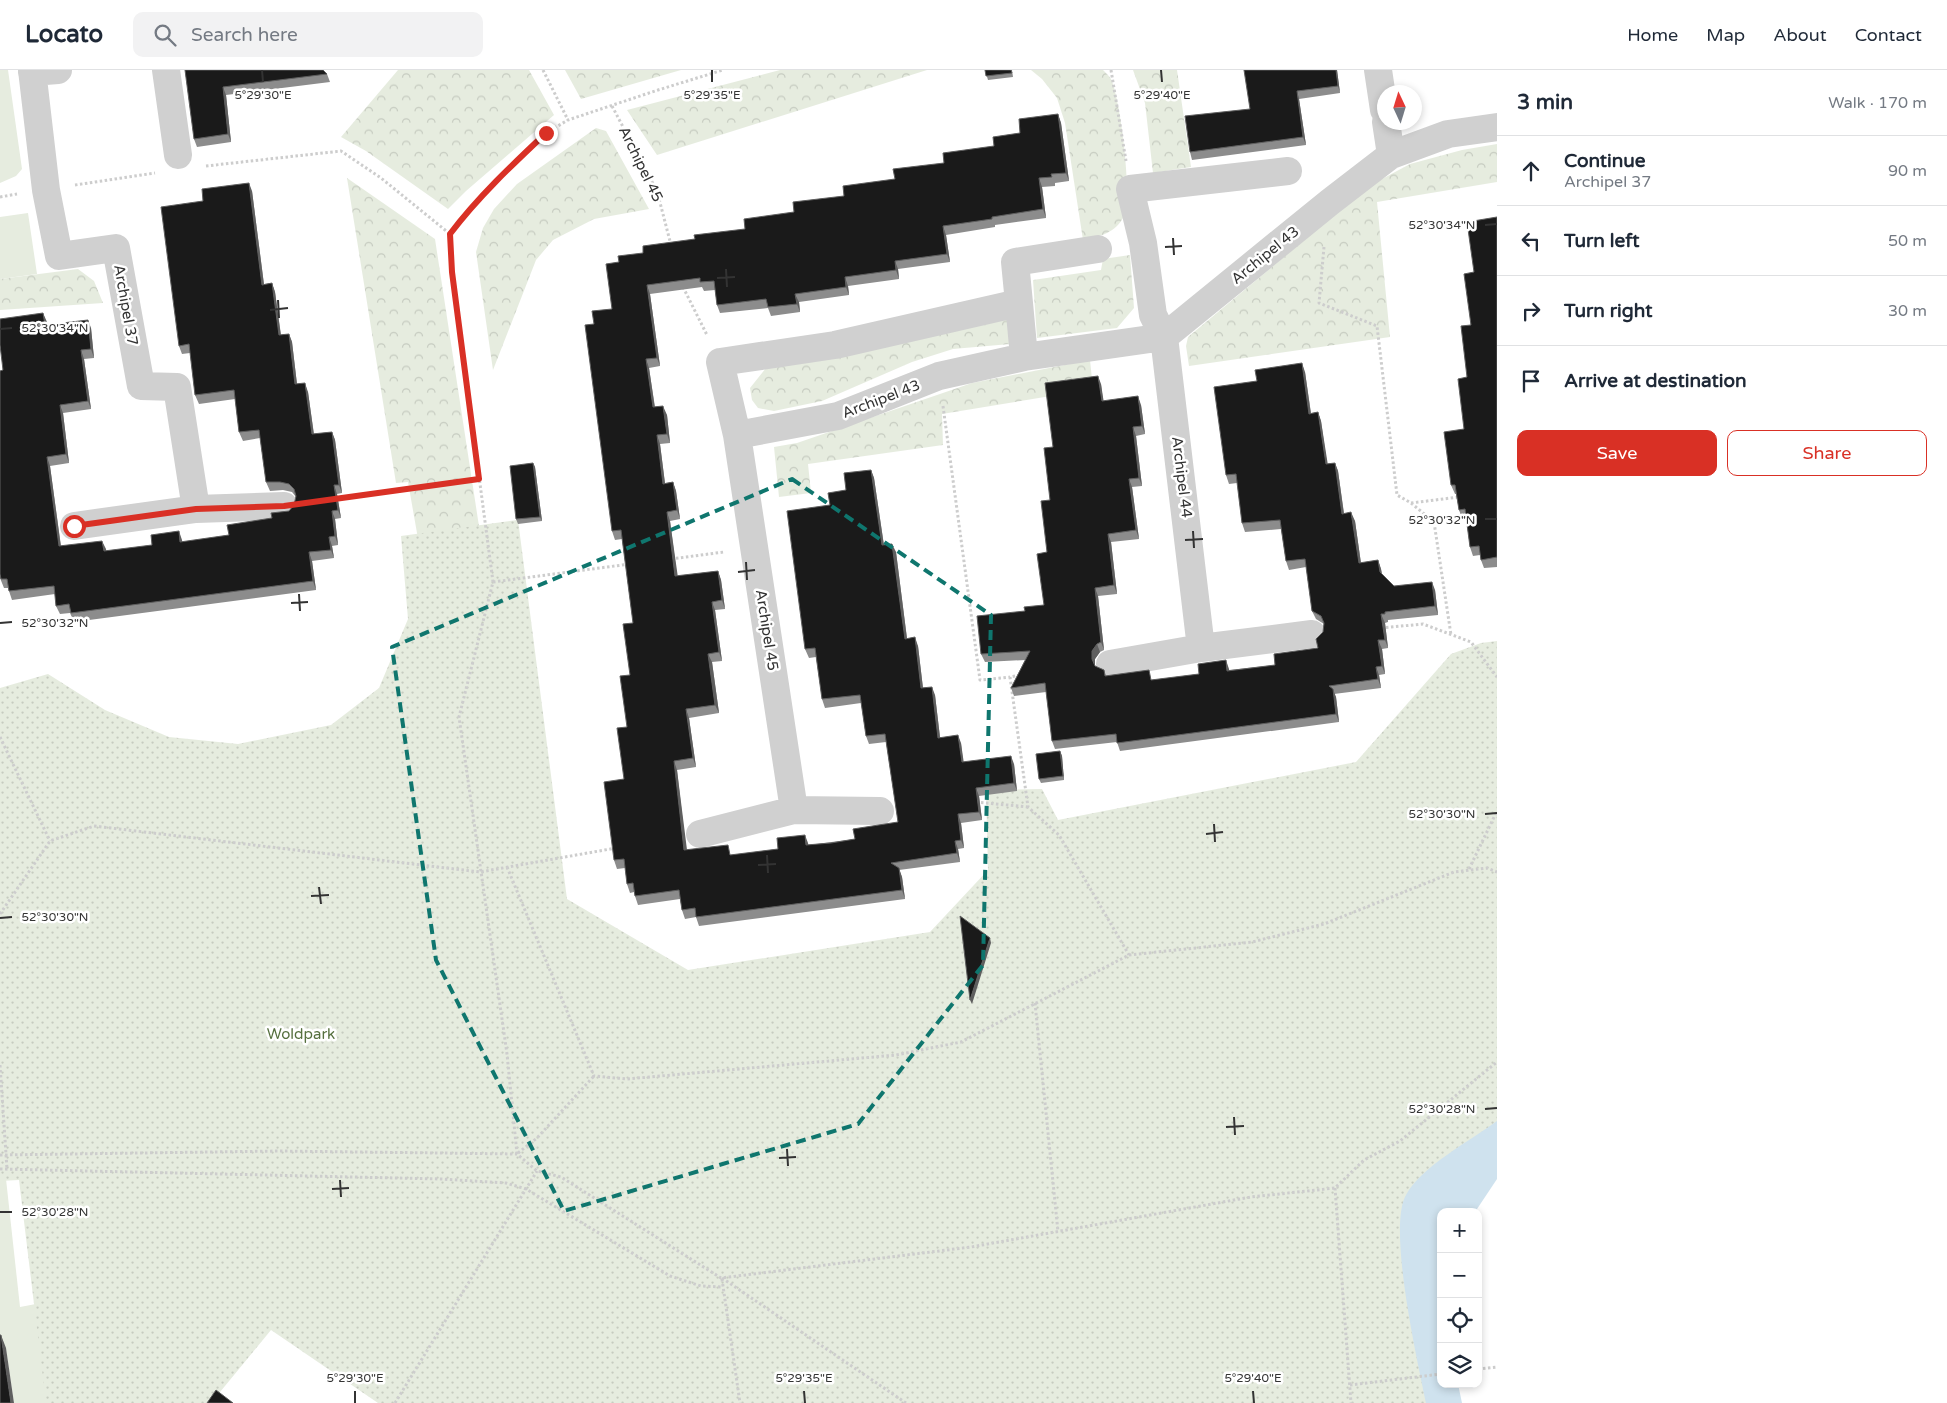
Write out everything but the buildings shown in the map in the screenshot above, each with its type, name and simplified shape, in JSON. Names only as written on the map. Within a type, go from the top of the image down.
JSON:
[{"type":"street","points":[[166,70],[179,165]]},
{"type":"street","points":[[1378,70],[1380,85]]},
{"type":"street","name":"Archipel 37","points":[[41,71],[46,190],[60,256],[116,248],[141,386],[177,387],[196,509]]},
{"type":"street","name":"Archipel 43","points":[[737,435],[838,416],[939,376],[1024,358],[1164,336],[1391,155],[1448,134],[1497,128]]},
{"type":"street","points":[[1387,130],[1391,155]]},
{"type":"street","points":[[1130,189],[1288,171]]},
{"type":"street","name":"Archipel 44","points":[[1130,189],[1142,243],[1153,314],[1164,336],[1201,648]]},
{"type":"street","points":[[1024,358],[1015,262],[1098,249]]},
{"type":"street","points":[[720,362],[835,345],[1019,303]]},
{"type":"street","name":"Archipel 45","points":[[720,362],[737,435],[794,810]]},
{"type":"street","points":[[74,526],[196,509],[284,506]]},
{"type":"street","points":[[1110,664],[1201,648],[1312,634]]},
{"type":"street","points":[[700,834],[794,810],[880,811]]},
{"type":"path","points":[[543,70],[568,120]]},
{"type":"path","points":[[517,1154],[507,1054],[459,717],[493,582],[452,272],[450,234],[463,216],[510,166],[546,133],[568,120],[723,70]]},
{"type":"path","points":[[1111,70],[1130,189]]},
{"type":"path","name":"Archipel 45","points":[[612,106],[657,191],[672,254]]},
{"type":"path","points":[[0,197],[179,165],[341,151],[381,178],[450,234]]},
{"type":"path","points":[[1328,242],[1322,248],[1319,304],[1377,326],[1397,495],[1411,503],[1434,522],[1451,635]]},
{"type":"path","points":[[680,279],[720,362]]},
{"type":"path","points":[[939,376],[980,680],[1029,674]]},
{"type":"path","points":[[333,499],[479,479]]},
{"type":"path","points":[[1411,503],[1463,496]]},
{"type":"path","points":[[667,559],[754,548]]},
{"type":"path","points":[[493,582],[638,563]]},
{"type":"path","points":[[1376,628],[1422,624],[1471,642],[1497,677]]},
{"type":"path","points":[[1010,677],[1028,808]]},
{"type":"path","points":[[0,737],[50,841]]},
{"type":"path","points":[[972,802],[1028,808],[1059,835],[1129,955]]},
{"type":"path","points":[[1469,870],[1497,811]]},
{"type":"path","points":[[0,914],[50,841],[94,826],[480,872],[623,847]]},
{"type":"path","points":[[507,867],[594,1076]]},
{"type":"path","points":[[594,1076],[627,1079],[896,1055],[961,1042],[1129,955],[1252,942],[1324,924],[1454,872],[1487,868],[1497,872]]},
{"type":"path","points":[[1035,1003],[1058,1232]]},
{"type":"path","points":[[722,1278],[971,1247],[1251,1197],[1335,1188],[1364,1160],[1400,1141],[1497,1062]]},
{"type":"path","points":[[0,1065],[7,1169]]},
{"type":"path","points":[[517,1154],[537,1138],[594,1076]]},
{"type":"path","points":[[0,1155],[279,1152],[517,1154],[537,1170],[561,1177],[722,1278],[906,1403]]},
{"type":"path","points":[[0,1169],[441,1179],[506,1183],[526,1189],[670,1276],[701,1286],[723,1287]]},
{"type":"path","points":[[395,1403],[537,1170]]},
{"type":"path","points":[[1335,1188],[1351,1403]]},
{"type":"path","points":[[722,1278],[740,1403]]},
{"type":"path","points":[[1482,1369],[1497,1367]]},
{"type":"path","points":[[1350,1385],[1437,1374]]},
{"type":"highlighted area","points":[[792,479],[991,615],[983,965],[858,1124],[564,1211],[436,960],[392,647]]},
{"type":"green space","points":[[0,70],[8,70],[22,169],[16,176],[0,183]]},
{"type":"green space","points":[[398,70],[529,70],[554,115],[466,191],[448,209],[366,151],[341,137]]},
{"type":"green space","points":[[565,70],[681,70],[581,99]]},
{"type":"green space","points":[[780,70],[927,70],[657,155],[627,110]]},
{"type":"green space","points":[[1031,70],[1103,70],[1111,79],[1115,90],[1121,126],[1127,190],[1124,216],[1121,222],[1106,233],[1083,240],[1065,123],[1057,98],[1042,79]]},
{"type":"green space","points":[[1133,70],[1177,70],[1191,167],[1153,173],[1145,103]]},
{"type":"green space","points":[[596,128],[606,131],[649,209],[594,219],[553,240],[536,260],[493,370],[476,252],[483,228],[494,209],[517,184]]},
{"type":"green space","points":[[1497,144],[1497,182],[1377,202],[1390,337],[1189,366],[1186,346],[1188,337],[1369,186],[1410,164],[1462,150]]},
{"type":"green space","points":[[347,178],[435,239],[486,572],[461,840],[174,750],[337,737],[400,691],[427,618],[417,533],[408,482],[396,483]]},
{"type":"green space","points":[[28,213],[37,274],[0,279],[0,217]]},
{"type":"green space","points":[[1130,255],[1134,308],[1117,328],[1037,338],[1033,280],[1101,270],[1103,259]]},
{"type":"green space","points":[[78,269],[94,281],[103,303],[0,310],[0,279]]},
{"type":"green space","points":[[1007,314],[1010,344],[953,349],[912,362],[822,401],[774,411],[758,408],[752,400],[750,388],[766,368]]},
{"type":"green space","points":[[1090,360],[1093,389],[942,414],[943,445],[808,464],[811,493],[779,497],[774,447],[797,443],[972,383]]},
{"type":"green space","name":"Woldpark","points":[[518,520],[567,899],[688,970],[930,932],[988,870],[986,790],[1042,789],[1058,820],[1356,762],[1451,654],[1481,643],[1497,641],[1497,1143],[1444,1203],[1442,1208],[1437,1208],[1437,1221],[1428,1244],[1429,1403],[378,1403],[271,1330],[211,1403],[46,1403],[19,1180],[0,1181],[0,688],[48,674],[105,710],[169,737],[238,744],[331,725],[379,688],[408,619],[401,536]]},
{"type":"green space","points":[[0,1178],[6,1179],[20,1307],[94,1293],[124,1403],[14,1403],[6,1349],[0,1349]]},
{"type":"water","points":[[1497,1121],[1497,1179],[1478,1208],[1437,1208],[1437,1388],[1459,1388],[1462,1403],[1426,1403],[1406,1296],[1400,1236],[1401,1212],[1406,1195],[1413,1184],[1447,1155]]},
{"type":"route","points":[[74,526],[196,509],[284,506],[479,479],[452,272],[450,234],[463,216],[510,166],[546,133]]}]
